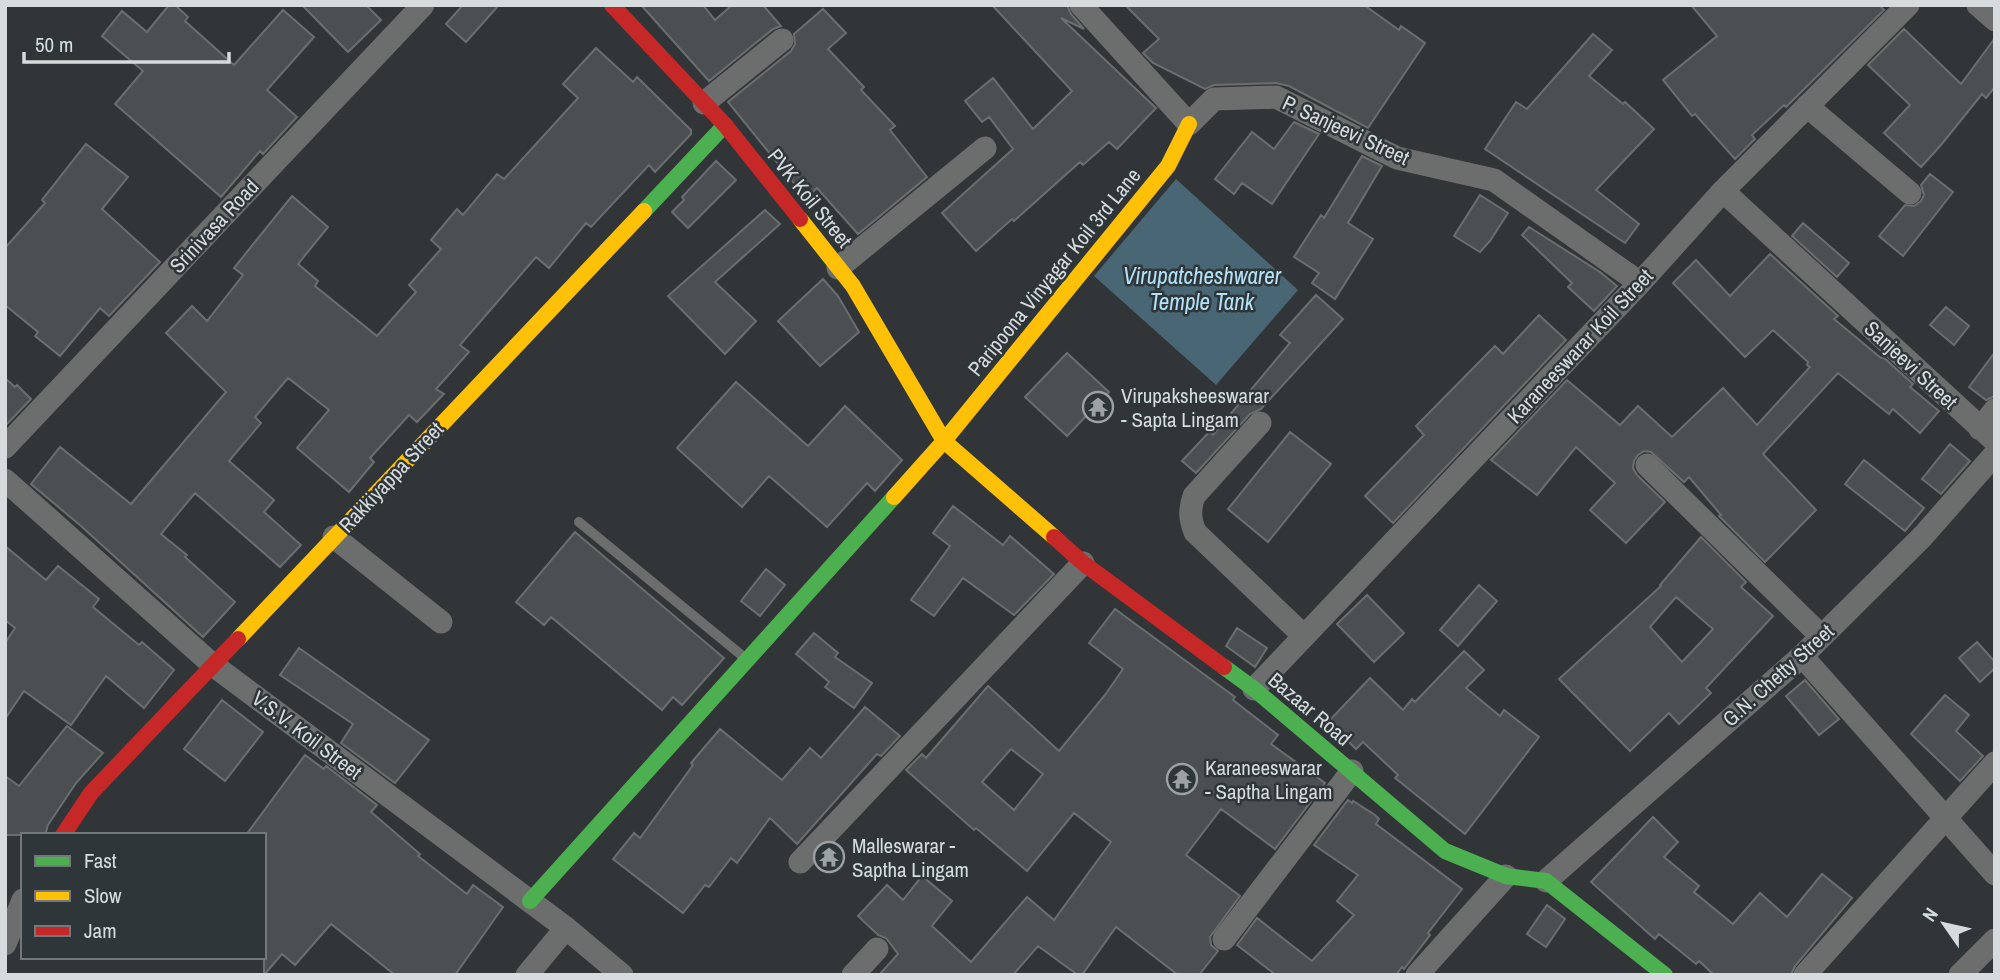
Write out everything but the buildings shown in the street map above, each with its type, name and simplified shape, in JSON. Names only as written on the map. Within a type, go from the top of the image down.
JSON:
[{"type":"street","name":"Srinivasa Road","points":[[5,446],[423,5]]},
{"type":"street","name":"PVK Koil Street","points":[[612,5],[725,125],[853,286],[944,441]]},
{"type":"street","points":[[1081,5],[1189,124]]},
{"type":"street","name":"Karaneeswarar Koil Street","points":[[1254,689],[1640,284],[1723,191],[1908,5]]},
{"type":"street","points":[[1978,5],[1995,20]]},
{"type":"street","points":[[704,103],[782,40]]},
{"type":"street","name":"P. Sanjeevi Street","points":[[1189,124],[1214,99],[1276,97],[1397,158],[1494,180],[1640,284]]},
{"type":"street","points":[[1807,106],[1910,193]]},
{"type":"street","name":"Paripoona Vinyagar Koil 3rd Lane","points":[[530,901],[944,441],[1168,166],[1189,124]]},
{"type":"street","name":"Rakkiyappa Street","points":[[64,833],[91,793],[725,125]]},
{"type":"street","points":[[838,268],[985,148]]},
{"type":"street","name":"Sanjeevi Street","points":[[1723,191],[1988,435]]},
{"type":"street","points":[[1988,435],[1995,410]]},
{"type":"street","points":[[1259,423],[1194,496],[1190,508],[1191,521],[1195,532],[1304,636]]},
{"type":"street","name":"Bazaar Road","points":[[944,441],[1083,563],[1254,689],[1445,851],[1506,876],[1546,881]]},
{"type":"street","name":"G.N. Chetty Street","points":[[1546,881],[1801,656],[1923,536],[1995,454]]},
{"type":"street","points":[[1647,465],[1821,636]]},
{"type":"street","name":"V.S.V. Koil Street","points":[[5,480],[213,665],[566,928],[622,975]]},
{"type":"street","points":[[334,537],[441,622]]},
{"type":"street","points":[[800,862],[1083,563]]},
{"type":"street","points":[[1801,656],[1995,874]]},
{"type":"street","points":[[1805,975],[1995,763]]},
{"type":"street","points":[[1224,939],[1352,771]]},
{"type":"street","points":[[1417,975],[1506,876]]},
{"type":"street","points":[[1546,881],[1665,975]]},
{"type":"street","points":[[5,944],[21,905]]},
{"type":"street","points":[[527,975],[566,928]]},
{"type":"street","points":[[1960,975],[1995,940]]},
{"type":"street","points":[[853,975],[877,949]]},
{"type":"lane","points":[[579,522],[748,659]]},
{"type":"water","name":"Virupatcheshwarer Temple Tank","points":[[1176,179],[1298,290],[1216,385],[1094,276]]},
{"type":"traffic: fast","points":[[644,211],[725,125]]},
{"type":"traffic: fast","points":[[530,901],[894,497]]},
{"type":"traffic: fast","points":[[1224,667],[1254,689],[1445,851],[1506,876],[1546,881],[1665,975]]},
{"type":"traffic: slow","points":[[894,497],[944,441],[1168,166],[1189,124]]},
{"type":"traffic: slow","points":[[238,639],[644,211]]},
{"type":"traffic: slow","points":[[800,219],[853,286],[944,441],[1054,537]]},
{"type":"traffic: jam","points":[[612,5],[725,125],[800,219]]},
{"type":"traffic: jam","points":[[1054,537],[1083,563],[1224,667]]},
{"type":"traffic: jam","points":[[64,833],[91,793],[238,639]]},
{"type":"place","name":"Virupaksheeswarar - Sapta Lingam","points":[[1098,407]]},
{"type":"place","name":"Karaneeswarar - Saptha Lingam","points":[[1182,779]]},
{"type":"place","name":"Malleswarar - Saptha Lingam","points":[[829,857]]}]
